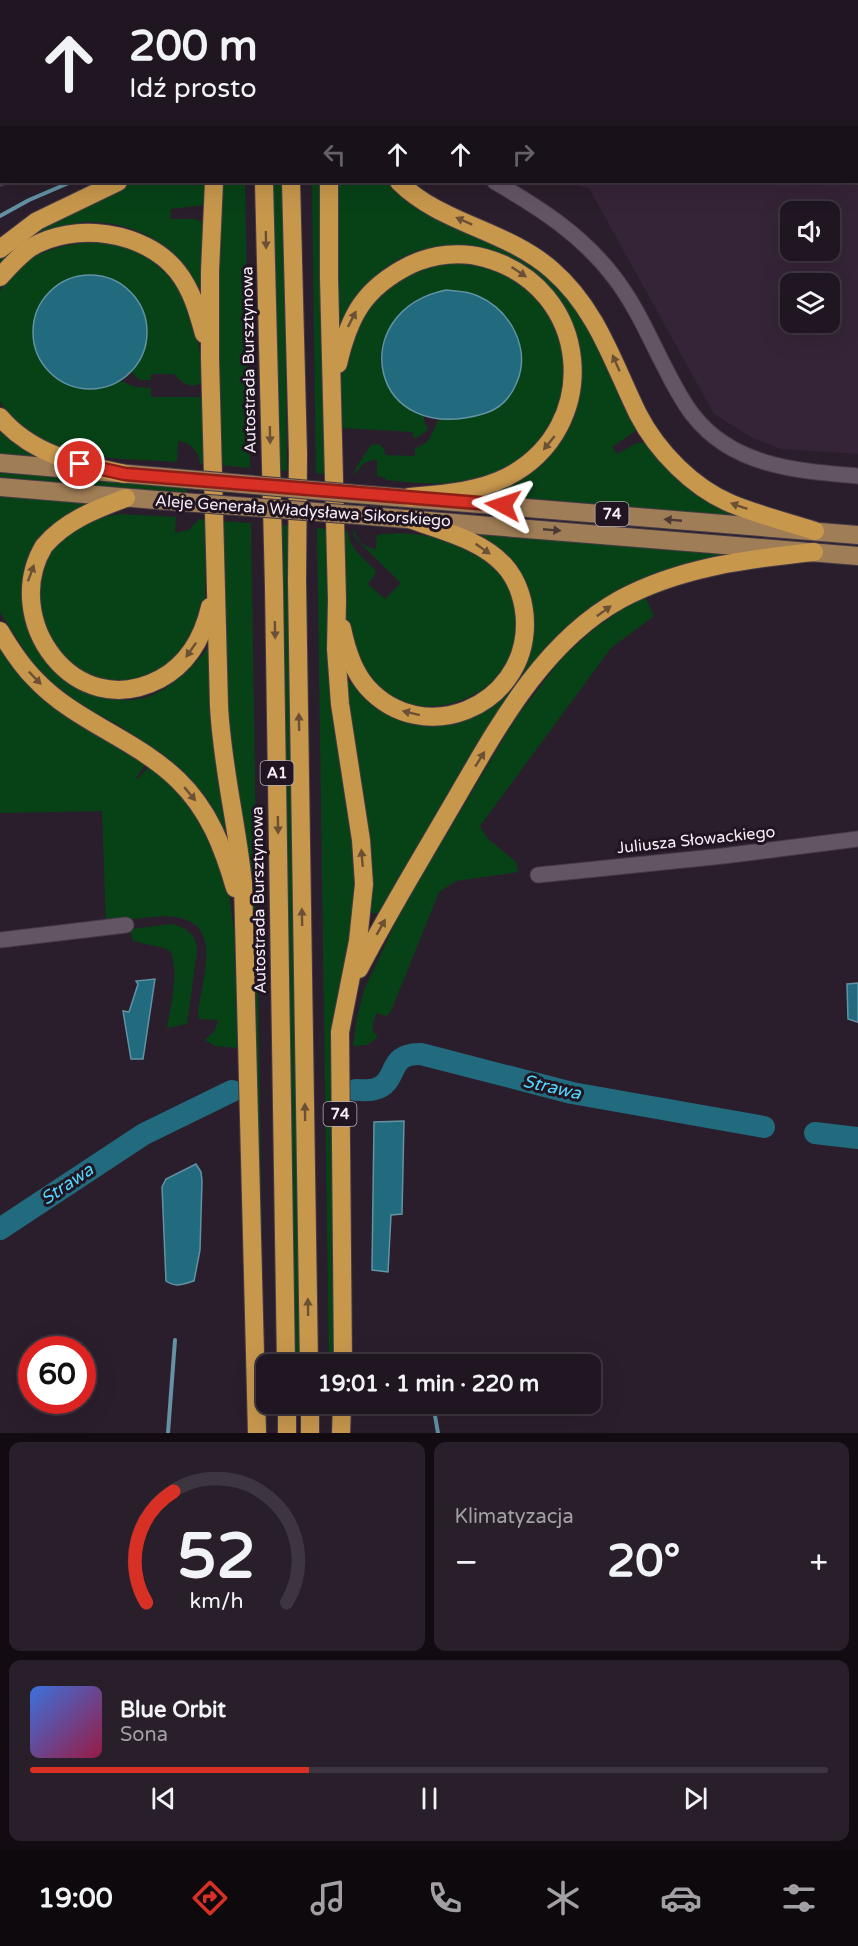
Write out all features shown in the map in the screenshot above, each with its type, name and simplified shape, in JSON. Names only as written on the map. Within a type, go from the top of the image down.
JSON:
[{"type":"highway","points":[[0,249],[37,221],[116,183]]},
{"type":"highway","points":[[214,183],[210,270],[210,359],[214,575],[221,741],[240,858],[257,1433]]},
{"type":"highway","name":"Autostrada Bursztynowa","points":[[264,183],[274,599],[286,1354]]},
{"type":"highway","name":"A1","points":[[291,183],[297,442],[297,581],[309,1354]]},
{"type":"highway","points":[[329,183],[336,649],[339,704],[361,840],[363,874],[361,920],[346,999]]},
{"type":"highway","points":[[400,183],[439,210],[507,240],[536,256],[564,281],[592,318],[612,355],[639,415],[664,453],[681,470],[697,483],[730,503],[814,531]]},
{"type":"highway","points":[[0,277],[30,249],[52,239],[90,233],[133,240],[160,255],[186,283],[196,306],[210,359]]},
{"type":"highway","points":[[333,416],[337,365],[350,322],[368,296],[380,284],[404,268],[417,261],[444,255],[480,256],[510,266],[524,275],[549,298],[564,324],[574,384],[570,402],[558,432],[533,460],[505,478],[474,489],[409,497]]},
{"type":"highway","points":[[0,417],[25,441],[52,455],[125,474]]},
{"type":"highway","points":[[126,498],[84,515],[59,531],[44,546],[31,572],[25,596],[30,625],[42,651],[65,674],[87,686],[113,690],[141,687],[167,675],[179,666],[191,652],[206,625],[214,575]]},
{"type":"highway","points":[[337,600],[346,645],[356,670],[371,691],[396,708],[426,716],[455,714],[482,703],[505,684],[518,660],[525,630],[525,616],[518,587],[504,565],[473,542],[410,519]]},
{"type":"highway","points":[[346,999],[358,970],[383,924],[471,774],[525,687],[551,655],[582,627],[618,601],[654,584],[727,562],[814,552]]},
{"type":"highway","points":[[0,631],[11,651],[36,681],[70,708],[162,766],[189,792],[215,831],[236,894],[244,940]]},
{"type":"highway","name":"74","points":[[343,1354],[340,1032],[346,999]]},
{"type":"highway","points":[[286,1414],[287,1433]]},
{"type":"highway","points":[[310,1414],[310,1433]]},
{"type":"highway","points":[[341,1433],[342,1414]]},
{"type":"main road","name":"Aleje Generała Władysława Sikorskiego","points":[[0,464],[858,535]]},
{"type":"main road","name":"Aleje Generała Władysława Sikorskiego","points":[[0,487],[858,556]]},
{"type":"street","points":[[497,183],[531,202],[561,224],[600,260],[634,306],[694,417],[726,445],[764,463],[786,469],[858,476]]},
{"type":"street","name":"Juliusza Słowackiego","points":[[538,875],[723,856],[858,839]]},
{"type":"street","points":[[0,940],[126,925]]},
{"type":"shaded area","points":[[566,183],[858,183],[858,454],[781,449],[751,437],[714,414],[589,188]]},
{"type":"green space","points":[[128,183],[207,183],[203,205],[171,209],[170,219],[194,219],[204,222],[205,299],[190,273],[171,251],[145,234],[130,228],[99,222],[67,225],[46,233],[0,266],[0,256],[18,241]]},
{"type":"green space","points":[[220,183],[245,183],[250,468],[219,465],[217,214]]},
{"type":"green space","points":[[273,183],[283,183],[287,471],[279,470]]},
{"type":"green space","points":[[312,183],[321,183],[326,474],[316,473]]},
{"type":"green space","points":[[338,183],[390,183],[408,196],[544,269],[585,319],[637,427],[635,431],[612,447],[617,454],[637,443],[646,442],[731,512],[732,516],[482,494],[520,480],[559,443],[575,409],[581,373],[576,338],[562,305],[539,278],[507,259],[467,249],[440,247],[426,249],[401,258],[378,273],[359,293],[347,310],[337,332]]},
{"type":"green space","points":[[84,243],[116,244],[133,249],[164,272],[175,285],[191,314],[196,331],[202,383],[186,384],[174,374],[151,374],[151,380],[139,380],[131,371],[141,351],[146,331],[141,306],[49,371],[65,381],[82,387],[100,386],[119,380],[135,387],[151,388],[151,397],[199,397],[203,401],[204,464],[200,464],[194,448],[178,441],[177,462],[102,457],[56,447],[35,436],[16,422],[0,401],[0,291],[17,270],[36,256],[58,248]]},
{"type":"green space","points":[[460,262],[482,266],[511,278],[529,291],[542,305],[558,336],[563,356],[565,376],[556,414],[546,432],[533,447],[506,469],[485,478],[443,484],[386,480],[386,478],[377,476],[377,459],[364,463],[353,476],[371,445],[379,444],[384,449],[385,455],[415,456],[415,448],[428,440],[440,418],[456,418],[416,300],[401,315],[388,334],[383,345],[381,367],[386,379],[405,404],[424,415],[428,430],[416,438],[413,437],[413,432],[342,428],[341,384],[342,367],[349,341],[356,326],[377,298],[390,286],[420,269],[440,263]]},
{"type":"green space","points":[[0,430],[13,442],[48,460],[0,456]]},
{"type":"green space","points":[[0,472],[187,488],[187,493],[0,477]]},
{"type":"green space","points":[[0,494],[96,502],[68,533],[56,574],[57,618],[70,658],[93,687],[125,700],[164,689],[208,648],[210,708],[214,742],[232,846],[207,798],[190,779],[152,747],[117,724],[89,710],[53,683],[32,662],[0,612]]},
{"type":"green space","points":[[119,514],[176,517],[175,533],[189,530],[199,519],[206,520],[205,600],[193,638],[163,670],[131,681],[97,678],[80,672],[52,649],[39,624],[40,570],[54,546],[66,535],[96,519]]},
{"type":"green space","points":[[221,521],[251,523],[264,1354],[261,1354],[227,730]]},
{"type":"green space","points":[[280,525],[288,526],[302,1354],[293,1354]]},
{"type":"green space","points":[[317,528],[327,529],[327,642],[352,820],[356,901],[332,1056],[335,1354],[329,1354]]},
{"type":"green space","points":[[344,530],[348,531],[354,548],[375,570],[376,573],[368,584],[385,599],[401,583],[355,538],[353,531],[362,544],[376,549],[377,535],[404,534],[432,537],[472,552],[494,569],[509,590],[519,621],[516,644],[507,664],[492,681],[474,695],[453,703],[430,706],[408,704],[387,694],[373,682],[357,657],[346,626]]},
{"type":"green space","points":[[465,532],[736,554],[577,624],[383,913],[367,913],[346,678],[365,697],[464,719],[491,708],[503,698],[515,683],[531,644],[533,628],[528,596]]},
{"type":"green space","points":[[645,597],[654,616],[611,648],[480,826],[487,838],[516,862],[518,872],[456,881],[439,892],[391,1011],[387,1016],[376,1013],[373,1029],[378,1037],[367,1045],[353,1046],[364,990],[402,909],[516,718],[562,658],[593,630],[624,608]]},
{"type":"green space","points":[[0,646],[147,762],[136,778],[138,779],[149,766],[173,783],[203,823],[227,878],[234,932],[238,1048],[215,1046],[205,1040],[215,1030],[218,1020],[199,1019],[206,947],[202,932],[193,923],[166,916],[106,924],[102,811],[0,813]]},
{"type":"green space","points":[[172,924],[190,933],[197,946],[197,951],[187,1024],[167,1028],[174,980],[171,952],[164,948],[133,941],[130,929]]},
{"type":"water","points":[[90,275],[112,280],[130,292],[142,310],[147,332],[142,354],[130,372],[112,384],[90,389],[68,384],[50,372],[38,354],[33,332],[38,310],[50,292],[68,280]]},
{"type":"water","points":[[446,290],[470,293],[489,302],[508,320],[515,332],[521,356],[521,369],[509,397],[492,411],[446,419],[416,412],[395,396],[384,373],[383,348],[393,323],[414,303]]},
{"type":"water","points":[[155,979],[143,1059],[131,1059],[123,1011],[129,1012],[138,984],[136,981]]},
{"type":"water","points":[[858,983],[857,1022],[848,1019],[847,984]]},
{"type":"water","points":[[404,1121],[402,1214],[391,1215],[388,1272],[372,1270],[374,1122]]},
{"type":"water","points":[[196,1164],[201,1172],[202,1181],[200,1250],[194,1281],[180,1285],[173,1284],[166,1281],[162,1187],[166,1179]]},
{"type":"waterway","points":[[0,216],[29,200],[69,183]]},
{"type":"waterway","name":"Strawa","points":[[356,1090],[371,1090],[383,1085],[402,1058],[421,1054],[572,1093],[764,1127]]},
{"type":"waterway","name":"Strawa","points":[[0,1229],[144,1134],[232,1091]]},
{"type":"waterway","name":"Strawa","points":[[815,1133],[858,1138]]},
{"type":"waterway","points":[[168,1433],[175,1340]]},
{"type":"waterway","points":[[435,1414],[438,1433]]},
{"type":"route","points":[[80,464],[125,474],[503,505]]}]
